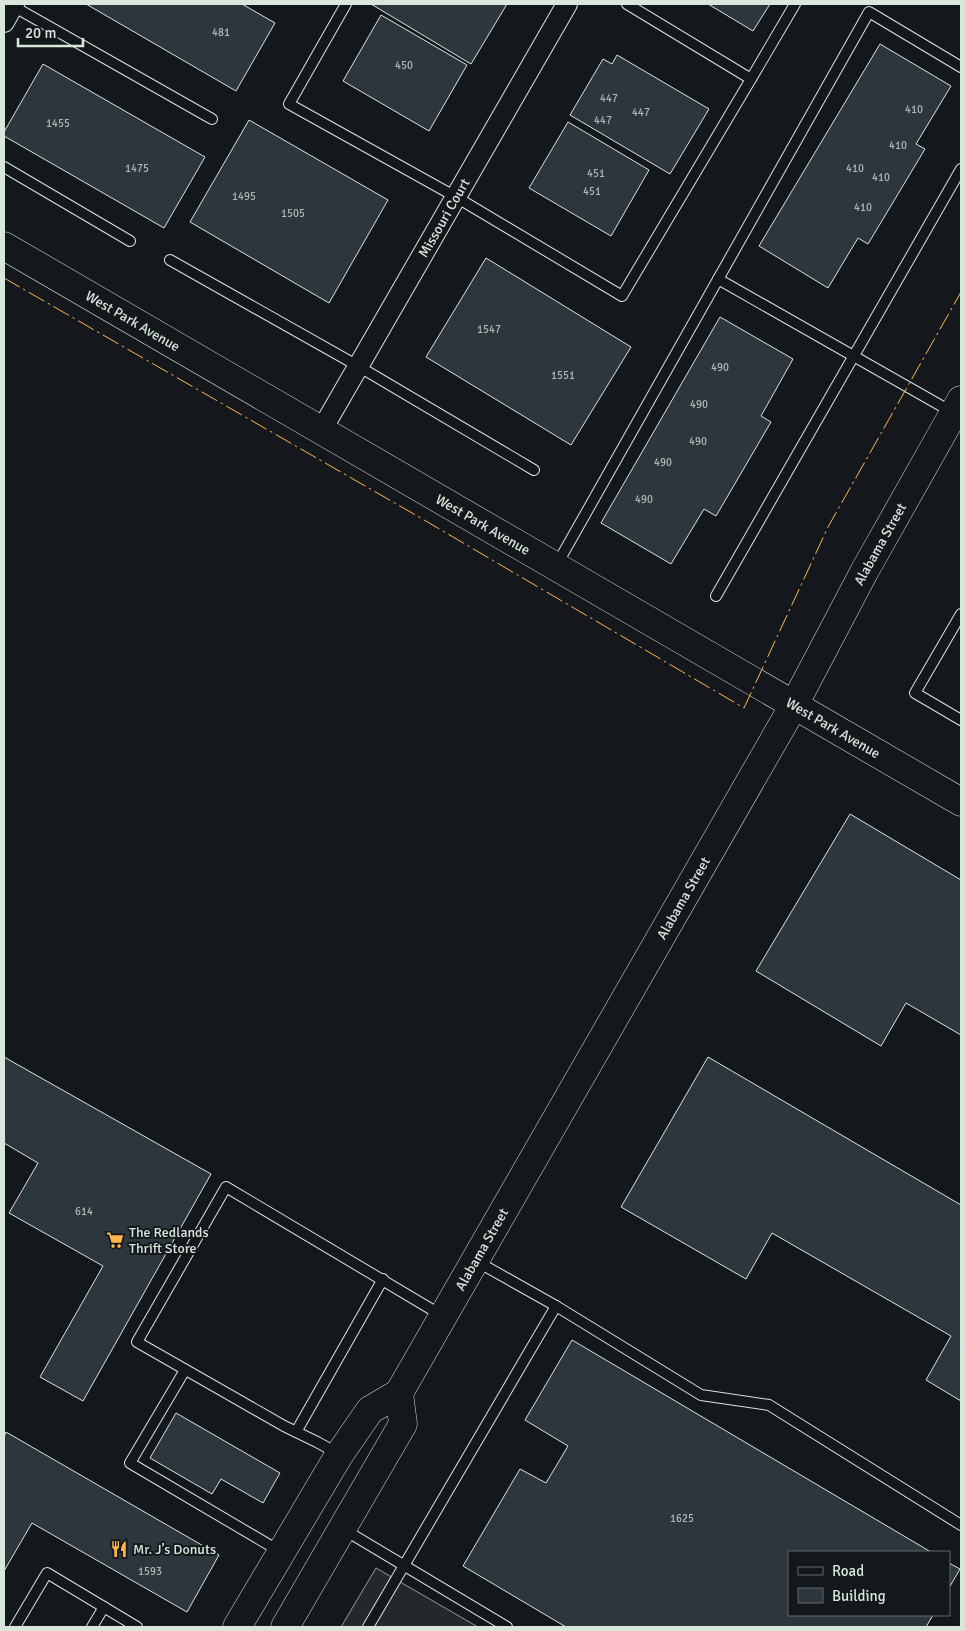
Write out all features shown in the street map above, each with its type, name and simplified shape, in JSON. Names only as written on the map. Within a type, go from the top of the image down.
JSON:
[{"type":"main road","name":"West Park Avenue","points":[[4,246],[961,802]]},
{"type":"main road","name":"Alabama Street","points":[[237,1627],[339,1455],[370,1410],[399,1393],[794,705],[864,572],[959,410]]},
{"type":"main road","points":[[285,1627],[403,1424],[399,1393]]},
{"type":"street","name":"Missouri Court","points":[[320,431],[567,4]]},
{"type":"lane","points":[[346,4],[290,104],[456,197],[622,296],[795,4]]},
{"type":"lane","points":[[627,4],[751,79]]},
{"type":"lane","points":[[10,9],[212,120]]},
{"type":"lane","points":[[556,566],[869,12],[961,67]]},
{"type":"lane","points":[[4,166],[130,241]]},
{"type":"lane","points":[[716,596],[961,169]]},
{"type":"lane","points":[[170,260],[358,366],[534,470]]},
{"type":"lane","points":[[718,279],[853,356],[959,410]]},
{"type":"lane","points":[[961,614],[915,693],[961,720]]},
{"type":"lane","points":[[339,1455],[137,1342],[226,1187],[443,1316]]},
{"type":"lane","points":[[474,1260],[556,1306],[701,1395],[769,1405],[961,1525]]},
{"type":"lane","points":[[296,1432],[383,1279]]},
{"type":"lane","points":[[368,1627],[556,1306]]},
{"type":"lane","points":[[185,1370],[130,1463],[282,1552]]},
{"type":"lane","points":[[342,1529],[507,1627]]},
{"type":"lane","points":[[15,1627],[47,1573],[137,1627]]},
{"type":"lane","points":[[92,1627],[104,1607]]},
{"type":"shaded area","points":[[376,1568],[478,1627],[341,1627]]},
{"type":"building","points":[[86,4],[242,4],[275,23],[236,91]]},
{"type":"building","points":[[371,4],[507,4],[471,64]]},
{"type":"building","points":[[708,4],[770,4],[753,31]]},
{"type":"building","points":[[381,15],[467,65],[429,131],[343,81]]},
{"type":"building","points":[[880,44],[951,86],[916,144],[925,149],[868,244],[858,238],[828,288],[759,246]]},
{"type":"building","points":[[617,55],[709,109],[670,174],[570,115],[603,59],[612,64]]},
{"type":"building","points":[[43,64],[205,157],[164,228],[4,136],[4,132]]},
{"type":"building","points":[[249,120],[388,200],[329,303],[190,222]]},
{"type":"building","points":[[568,122],[649,170],[611,236],[529,188]]},
{"type":"building","points":[[486,258],[631,347],[571,445],[426,357]]},
{"type":"building","points":[[720,317],[793,359],[761,416],[771,422],[716,516],[704,509],[671,564],[601,523]]},
{"type":"building","points":[[850,814],[961,880],[961,1035],[906,1003],[881,1046],[756,971]]},
{"type":"building","name":"The Redlands Thrift Store","points":[[4,1057],[211,1174],[83,1401],[40,1377],[103,1266],[9,1213],[38,1163],[4,1143]]},
{"type":"building","points":[[708,1057],[961,1205],[961,1401],[926,1380],[951,1336],[772,1233],[746,1279],[621,1207]]},
{"type":"building","points":[[572,1340],[929,1551],[788,1551],[788,1616],[932,1616],[926,1627],[566,1627],[463,1566],[520,1469],[546,1483],[568,1446],[525,1420]]},
{"type":"building","points":[[176,1413],[280,1473],[263,1503],[221,1479],[212,1494],[150,1458]]},
{"type":"building","points":[[6,1432],[219,1555],[187,1612],[32,1523],[4,1571],[4,1437]]},
{"type":"building","points":[[950,1564],[960,1569],[950,1586]]},
{"type":"power","points":[[4,278],[419,517],[744,708],[828,527],[961,292]]},
{"type":"place","name":"The Redlands Thrift Store","points":[[115,1240]]},
{"type":"place","name":"Mr. J’s Donuts","points":[[119,1549]]}]
